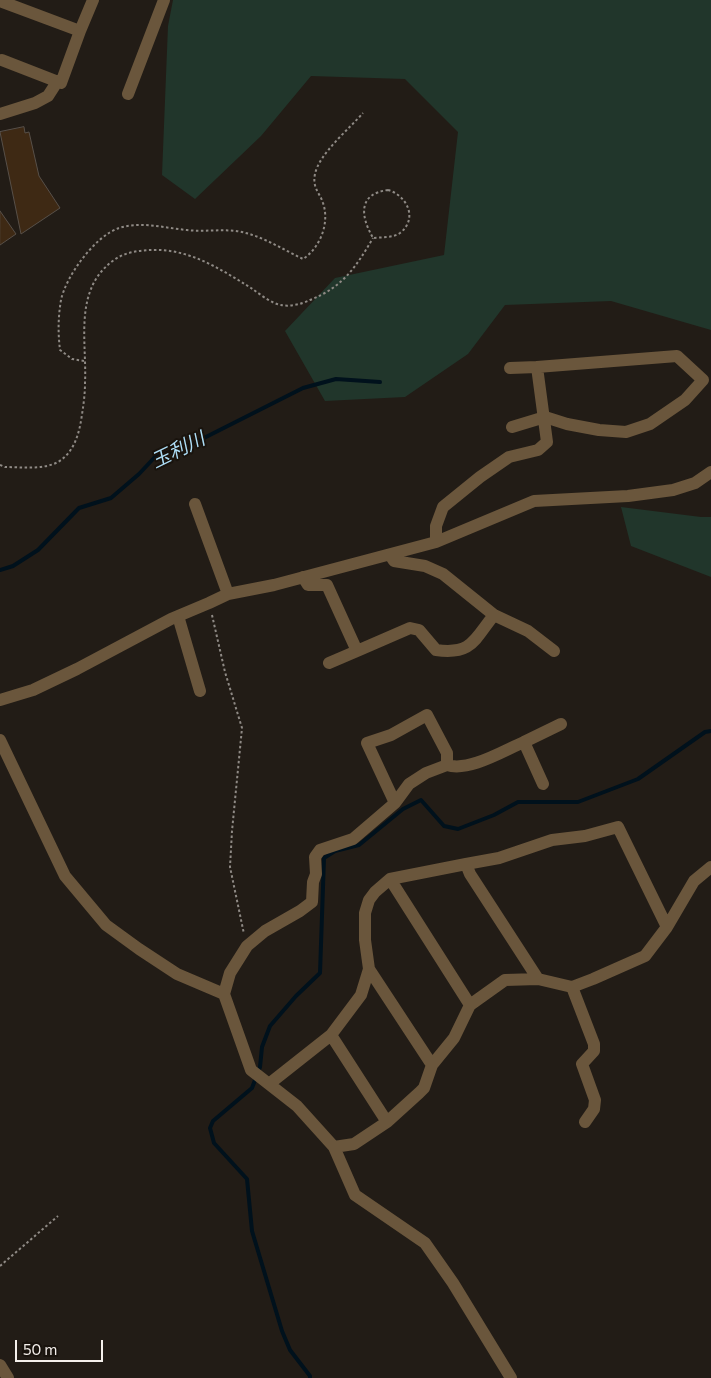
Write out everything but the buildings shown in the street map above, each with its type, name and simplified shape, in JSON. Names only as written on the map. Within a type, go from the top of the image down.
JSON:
[{"type":"street","points":[[0,0],[80,31]]},
{"type":"street","points":[[2,60],[61,83],[93,0]]},
{"type":"street","points":[[128,94],[164,0]]},
{"type":"street","points":[[0,114],[35,103],[48,96],[57,82]]},
{"type":"street","points":[[510,368],[677,356],[703,380],[685,400],[650,424],[626,432],[591,429],[544,417],[512,427]]},
{"type":"street","points":[[436,542],[436,526],[444,507],[480,477],[509,457],[538,450],[547,442],[537,367]]},
{"type":"street","points":[[0,700],[42,686],[178,616],[209,604],[228,594],[274,585],[436,542],[534,502],[628,496],[673,490],[695,483],[711,472]]},
{"type":"street","points":[[195,504],[228,594]]},
{"type":"street","points":[[390,555],[394,561],[425,566],[443,574],[494,615],[528,631],[554,651]]},
{"type":"street","points":[[303,577],[308,585],[327,585],[357,651]]},
{"type":"street","points":[[329,662],[410,628],[419,630],[436,650],[452,652],[470,646],[494,615]]},
{"type":"street","points":[[178,616],[200,691]]},
{"type":"street","points":[[395,803],[367,743],[391,735],[427,716],[447,753],[448,765]]},
{"type":"street","points":[[511,1378],[453,1283],[425,1242],[355,1195],[334,1147],[297,1106],[251,1070],[224,994],[230,973],[247,946],[265,931],[312,902],[313,882],[316,874],[315,857],[320,850],[352,840],[395,803],[410,784],[426,773],[448,765],[456,768],[475,764],[561,724]]},
{"type":"street","points":[[0,740],[66,876],[106,925],[178,974],[224,994]]},
{"type":"street","points":[[524,742],[543,784]]},
{"type":"street","points":[[269,1084],[331,1035],[361,995],[369,969],[365,940],[365,914],[369,900],[390,879],[499,858],[552,840],[585,836],[618,826],[667,927]]},
{"type":"street","points":[[466,864],[470,874],[538,979]]},
{"type":"street","points":[[334,1147],[354,1144],[387,1122],[424,1088],[432,1065],[454,1038],[470,1005],[505,980],[538,979],[572,987],[593,980],[645,956],[667,927],[694,881],[711,867]]},
{"type":"street","points":[[390,879],[470,1005]]},
{"type":"street","points":[[369,969],[432,1065]]},
{"type":"street","points":[[572,987],[594,1044],[594,1051],[582,1064],[595,1100],[594,1109],[584,1122]]},
{"type":"street","points":[[331,1035],[387,1122]]},
{"type":"street","points":[[0,1365],[8,1378]]},
{"type":"path","points":[[84,361],[72,359],[60,350],[59,314],[66,286],[77,266],[91,248],[118,229],[154,225],[203,232],[239,231],[256,236],[303,259],[308,256],[318,242],[323,234],[325,225],[323,203],[314,183],[315,174],[322,159],[363,114]]},
{"type":"path","points":[[388,190],[395,192],[407,204],[409,220],[405,227],[397,234],[373,238],[364,221],[365,205],[375,193],[388,190]]},
{"type":"path","points":[[0,466],[42,467],[56,462],[68,454],[80,432],[86,382],[83,329],[87,304],[93,283],[114,260],[124,254],[144,250],[175,251],[216,267],[269,300],[281,305],[292,305],[304,303],[325,295],[337,286],[356,267],[373,238]]},
{"type":"path","points":[[209,604],[225,672],[242,728],[230,867],[247,946]]},
{"type":"path","points":[[0,1266],[58,1216]]},
{"type":"green space","points":[[173,0],[711,0],[711,330],[611,301],[505,305],[468,354],[405,397],[325,401],[285,331],[335,278],[444,255],[458,132],[405,79],[311,76],[261,136],[195,199],[162,175],[168,26]]},
{"type":"green space","points":[[621,507],[711,517],[711,577],[631,546]]},
{"type":"waterway","name":"玉利川","points":[[0,570],[13,566],[38,550],[79,508],[111,498],[154,458],[192,444],[303,388],[336,379],[380,382]]},
{"type":"waterway","points":[[310,1378],[290,1350],[282,1331],[252,1231],[247,1179],[214,1143],[210,1128],[213,1121],[252,1088],[260,1067],[262,1047],[270,1026],[296,996],[320,973],[324,858],[335,851],[359,845],[403,809],[421,800],[444,826],[458,829],[494,815],[518,802],[578,802],[638,779],[705,732],[711,731]]}]
